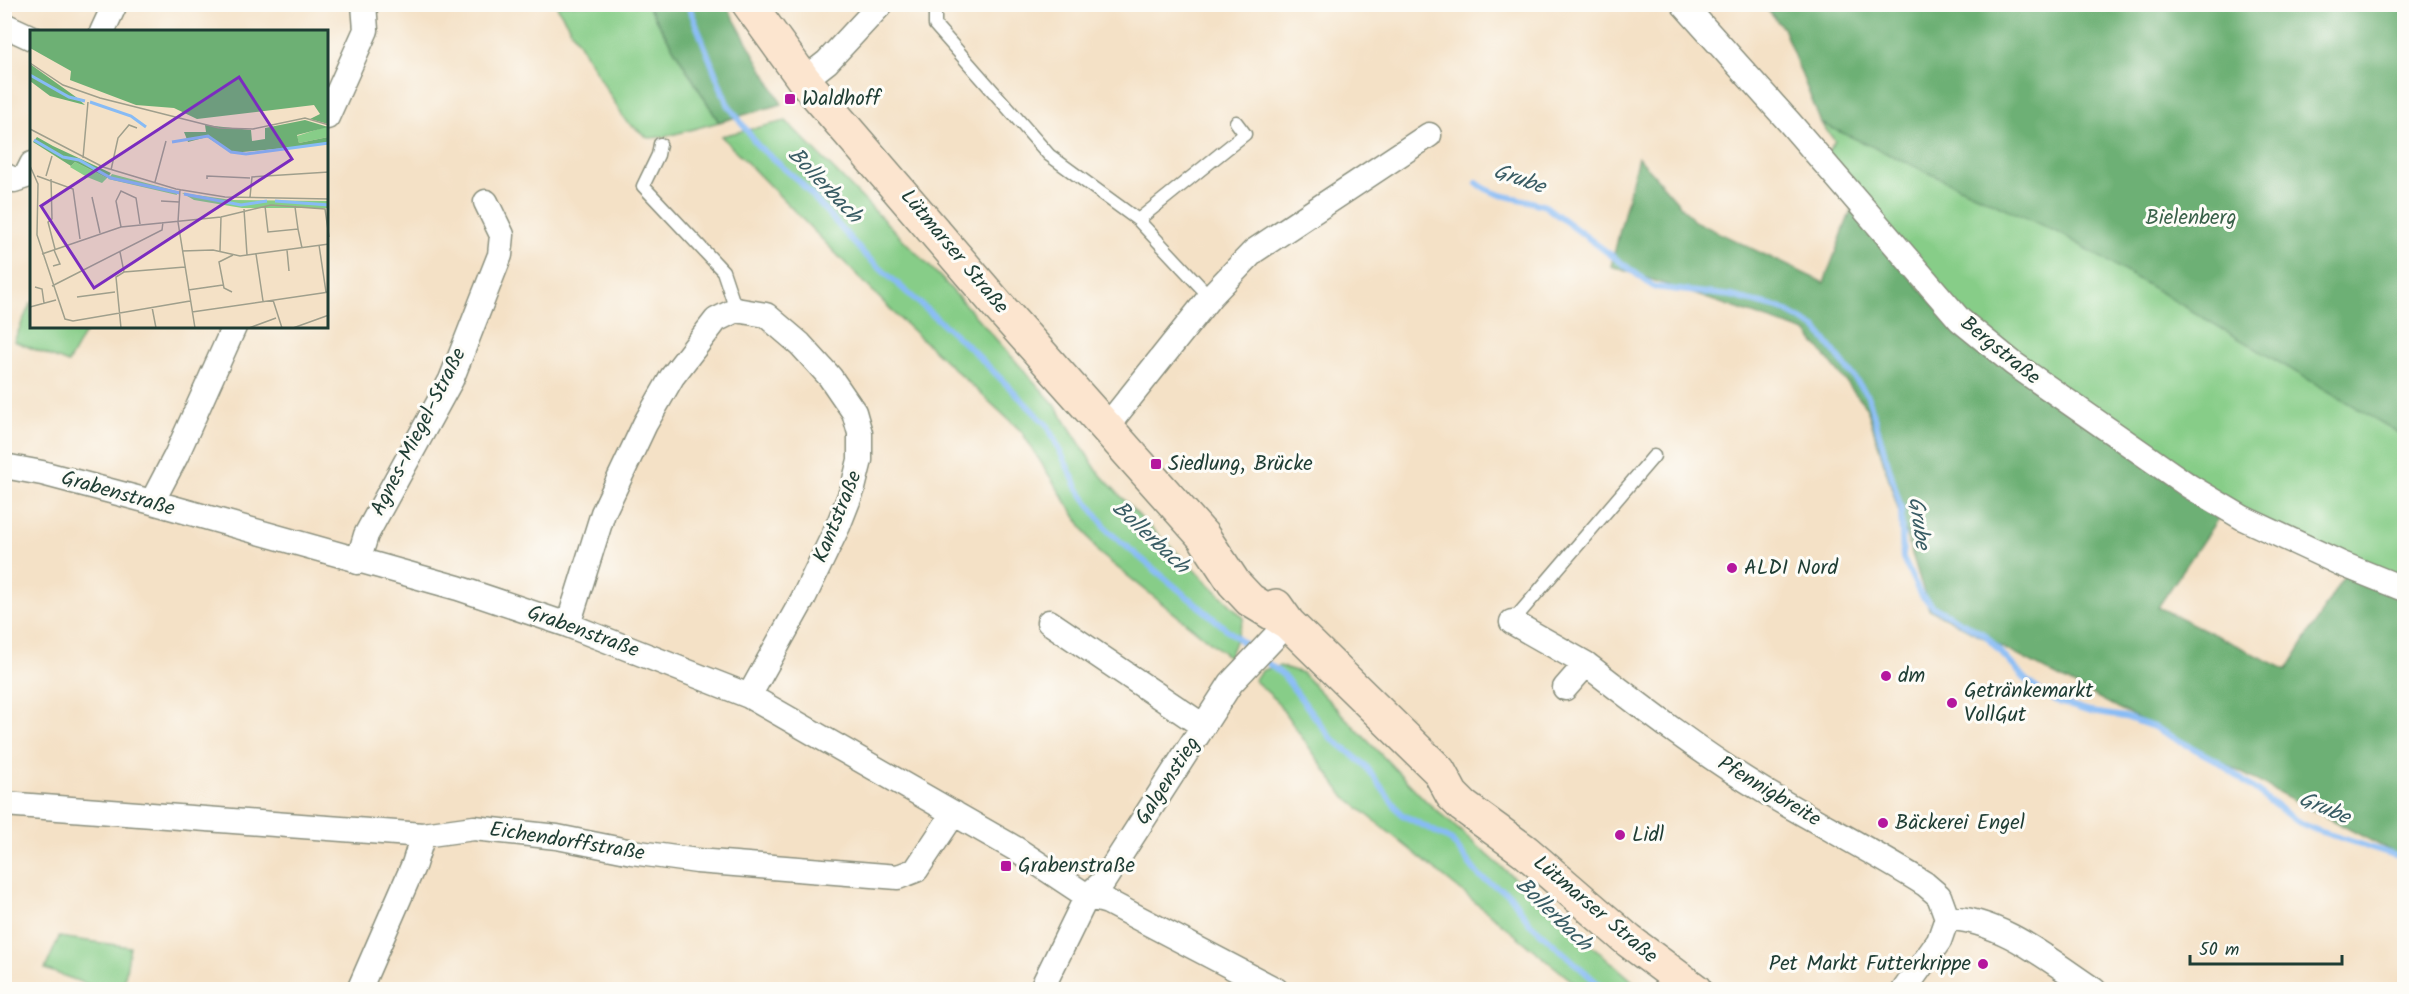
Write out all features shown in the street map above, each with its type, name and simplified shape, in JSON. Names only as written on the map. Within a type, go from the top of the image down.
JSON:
[{"type":"main road","name":"Lütmarser Straße","points":[[749,4],[804,80],[1203,536],[1228,576],[1250,600],[1280,631],[1439,771],[1464,783],[1486,801],[1525,851],[1629,941],[1695,990]]},
{"type":"street","points":[[103,30],[115,4]]},
{"type":"street","points":[[328,115],[366,30],[364,4]]},
{"type":"street","points":[[804,80],[827,62],[881,4]]},
{"type":"street","name":"Bergstraße","points":[[1683,4],[1790,123],[1960,320],[2014,364],[2170,473],[2243,518],[2342,564],[2404,589]]},
{"type":"street","points":[[4,25],[30,37]]},
{"type":"street","points":[[1104,425],[1116,415],[1210,297],[1254,251],[1429,135]]},
{"type":"street","name":"Agnes-Miegel-Straße","points":[[358,562],[366,536],[451,380],[500,255],[502,236],[486,202]]},
{"type":"street","points":[[568,625],[603,513],[645,424],[672,377],[698,342],[716,320],[736,310]]},
{"type":"street","name":"Kantstraße","points":[[736,310],[766,315],[800,344],[830,377],[854,412],[860,433],[860,460],[853,488],[838,526],[803,599],[749,696]]},
{"type":"street","points":[[152,501],[176,456],[234,328]]},
{"type":"street","name":"Grabenstraße","points":[[4,466],[42,472],[152,501],[358,562],[458,588],[568,625],[749,696],[1016,849],[1086,896],[1108,902],[1276,990]]},
{"type":"street","name":"Galgenstieg","points":[[1049,622],[1203,726]]},
{"type":"street","name":"Pfennigbreite","points":[[1512,622],[1586,664],[1721,763],[1764,791],[1925,884],[1939,896],[1947,918]]},
{"type":"street","name":"Galgenstieg","points":[[1041,990],[1086,896],[1103,882],[1232,683],[1280,631]]},
{"type":"street","points":[[1565,688],[1586,664]]},
{"type":"street","name":"Eichendorffstraße","points":[[4,804],[423,835],[474,828],[557,837],[632,852],[697,861],[898,877],[916,870],[954,813]]},
{"type":"street","points":[[359,990],[414,864],[423,835]]},
{"type":"street","points":[[1904,990],[1939,941],[1947,918],[1964,919],[1997,929],[2094,990]]},
{"type":"lane","points":[[935,4],[935,25],[1049,155],[1138,220],[1210,297]]},
{"type":"lane","points":[[1138,220],[1245,134],[1236,122]]},
{"type":"lane","points":[[660,144],[658,155],[643,186],[723,271],[736,310]]},
{"type":"lane","points":[[1512,622],[1654,456]]},
{"type":"green space","points":[[556,5],[647,5],[719,122],[664,137],[648,138],[625,120]]},
{"type":"green space","points":[[647,5],[726,5],[782,104],[719,122]]},
{"type":"green space","name":"Bielenberg","points":[[1763,5],[2404,5],[2404,436],[2063,235],[1821,123],[1783,28]]},
{"type":"green space","name":"Bielenberg","points":[[2404,5],[2404,583],[2285,538],[1971,324],[1825,156],[1835,141],[1821,123],[1840,132],[1859,104]]},
{"type":"green space","points":[[786,121],[943,280],[1055,405],[1098,472],[1142,519],[1244,618],[1229,657],[1098,552],[1021,431],[897,316],[721,136]]},
{"type":"green space","points":[[1638,157],[1694,221],[1824,283],[1851,210],[1952,325],[2221,514],[2158,607],[2287,670],[2347,571],[2404,594],[2404,858],[1929,609],[1867,408],[1806,332],[1611,266]]},
{"type":"green space","points":[[30,304],[30,328],[87,328],[68,363],[14,341]]},
{"type":"green space","points":[[1280,666],[1302,673],[1427,802],[1642,989],[1582,989],[1343,795],[1275,699],[1254,680],[1263,670]]},
{"type":"green space","points":[[59,937],[130,947],[123,989],[100,989],[45,969]]},
{"type":"waterway","name":"Bollerbach","points":[[688,4],[727,103],[758,146],[800,182],[864,254],[971,349],[1048,426],[1078,489],[1109,532],[1253,651]]},
{"type":"waterway","name":"Grube","points":[[1477,183],[1501,195],[1545,206],[1654,287],[1732,296],[1782,309],[1817,329],[1868,396],[1901,508],[1903,558],[1920,594],[1935,608],[1985,635],[2025,679],[2061,703],[2090,712],[2125,717],[2154,727],[2217,761],[2296,821],[2316,830],[2404,858]]},
{"type":"waterway","name":"Bollerbach","points":[[1261,658],[1284,676],[1330,737],[1365,765],[1401,814],[1451,840],[1480,877],[1509,894],[1529,922],[1605,990]]},
{"type":"place","name":"Waldhoff","points":[[790,99]]},
{"type":"place","name":"Siedlung, Brücke","points":[[1156,464]]},
{"type":"place","name":"ALDI Nord","points":[[1732,568]]},
{"type":"place","name":"dm","points":[[1886,676]]},
{"type":"place","name":"Getränkemarkt VollGut","points":[[1952,703]]},
{"type":"place","name":"Bäckerei Engel","points":[[1883,823]]},
{"type":"place","name":"Lidl","points":[[1620,835]]},
{"type":"place","name":"Grabenstraße","points":[[1006,866]]},
{"type":"place","name":"Pet Markt Futterkrippe","points":[[1983,964]]}]
